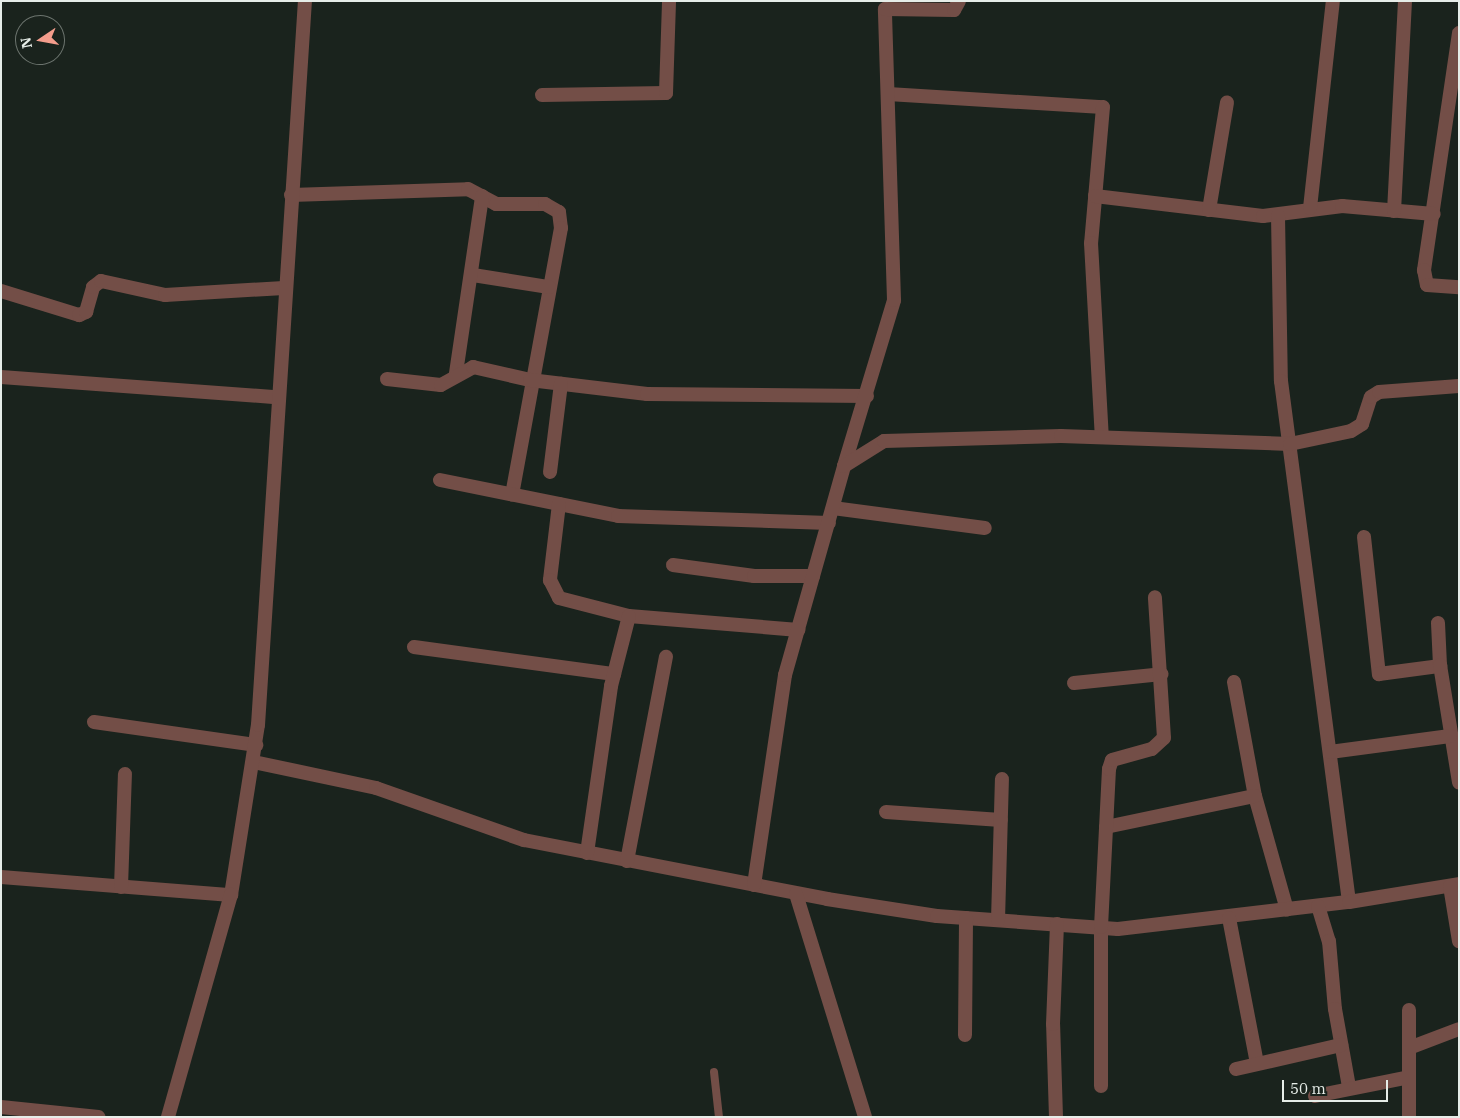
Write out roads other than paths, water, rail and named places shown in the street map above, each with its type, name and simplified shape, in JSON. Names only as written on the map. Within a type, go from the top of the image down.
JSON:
[{"type":"street","points":[[168,1117],[231,895],[254,762],[276,397],[305,1]]},
{"type":"street","points":[[542,96],[666,93],[669,1]]},
{"type":"street","points":[[754,885],[784,675],[844,466],[868,396],[894,300],[886,7],[954,10],[959,1]]},
{"type":"street","points":[[1310,208],[1333,1]]},
{"type":"street","points":[[1394,211],[1405,2]]},
{"type":"street","points":[[1459,33],[1425,280],[1435,288],[1459,287]]},
{"type":"street","points":[[888,94],[1099,105],[1105,115],[1095,196],[1091,256],[1102,437]]},
{"type":"street","points":[[1209,210],[1227,103]]},
{"type":"street","points":[[291,196],[463,189],[499,204],[550,205],[559,212],[561,228],[530,380],[512,495]]},
{"type":"street","points":[[456,373],[473,275],[482,196]]},
{"type":"street","points":[[1095,196],[1209,210],[1278,216],[1310,208],[1434,214]]},
{"type":"street","points":[[1278,216],[1281,381],[1349,902]]},
{"type":"street","points":[[473,275],[549,287]]},
{"type":"street","points":[[1,291],[79,315],[86,312],[93,287],[101,282],[165,295],[284,288]]},
{"type":"street","points":[[387,379],[428,386],[440,385],[456,373],[473,367],[530,380],[671,395],[868,396]]},
{"type":"street","points":[[1,377],[276,397]]},
{"type":"street","points":[[550,472],[561,384]]},
{"type":"street","points":[[844,466],[884,441],[1102,437],[1290,444],[1351,431],[1362,424],[1372,397],[1379,392],[1459,386]]},
{"type":"street","points":[[440,480],[618,516],[829,523]]},
{"type":"street","points":[[559,504],[550,580],[554,592],[559,598],[629,616],[798,630]]},
{"type":"street","points":[[833,508],[985,528]]},
{"type":"street","points":[[1364,537],[1379,674],[1440,666]]},
{"type":"street","points":[[673,565],[754,576],[813,576]]},
{"type":"street","points":[[1101,1086],[1101,927],[1106,827],[1112,760],[1152,749],[1164,738],[1162,674],[1155,597]]},
{"type":"street","points":[[587,853],[614,674],[629,616]]},
{"type":"street","points":[[1438,623],[1440,666],[1459,782]]},
{"type":"street","points":[[414,647],[614,674]]},
{"type":"street","points":[[628,861],[666,657]]},
{"type":"street","points":[[1074,683],[1162,674]]},
{"type":"street","points":[[1234,682],[1255,796],[1287,910]]},
{"type":"street","points":[[94,722],[256,745]]},
{"type":"street","points":[[1330,752],[1450,736]]},
{"type":"street","points":[[254,762],[376,788],[524,840],[796,894],[966,918],[1101,927],[1228,918],[1349,902],[1454,885],[1459,941]]},
{"type":"street","points":[[121,887],[125,774]]},
{"type":"street","points":[[998,920],[1002,779]]},
{"type":"street","points":[[1106,827],[1255,796]]},
{"type":"street","points":[[886,812],[1001,820]]},
{"type":"street","points":[[1,877],[231,895]]},
{"type":"street","points":[[796,894],[865,1117]]},
{"type":"street","points":[[1318,906],[1333,966],[1341,1045],[1349,1087]]},
{"type":"street","points":[[965,1035],[966,918]]},
{"type":"street","points":[[1228,918],[1257,1064]]},
{"type":"street","points":[[1056,1117],[1053,1024],[1058,924]]},
{"type":"street","points":[[1409,1010],[1409,1117]]},
{"type":"street","points":[[1409,1048],[1459,1029]]},
{"type":"street","points":[[1236,1068],[1341,1045]]},
{"type":"street","points":[[1315,1096],[1349,1087],[1409,1077]]},
{"type":"street","points":[[1,1107],[98,1117]]},
{"type":"lane","points":[[714,1072],[719,1117]]}]
